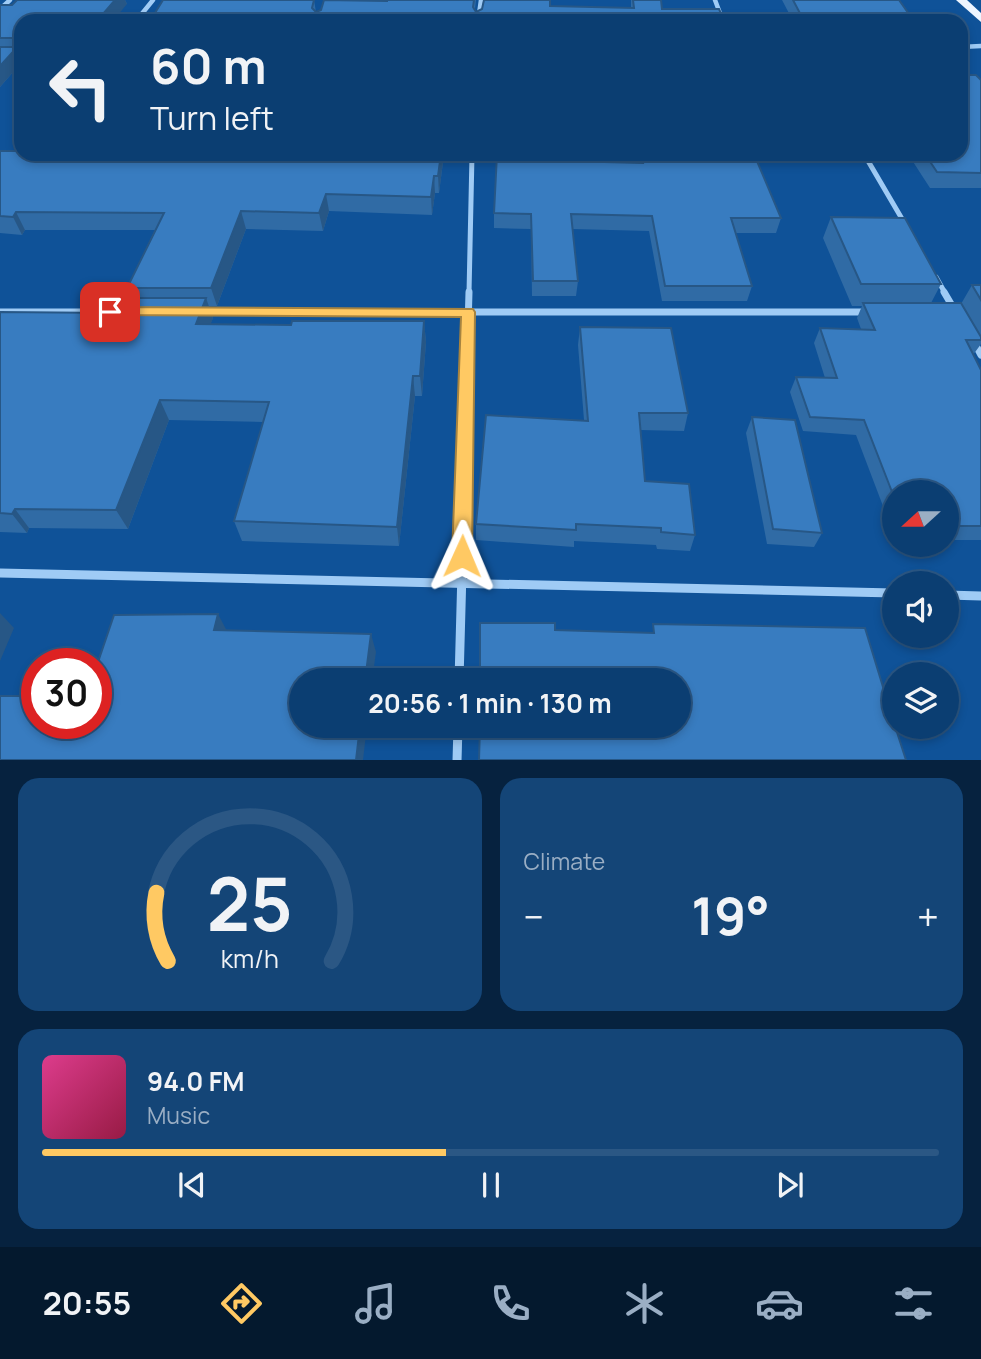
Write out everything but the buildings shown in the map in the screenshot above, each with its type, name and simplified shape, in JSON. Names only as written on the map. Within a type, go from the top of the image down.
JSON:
[{"type":"main road","points":[[961,0],[981,19]]},
{"type":"street","points":[[0,9],[10,0]]},
{"type":"street","points":[[142,14],[153,0]]},
{"type":"street","points":[[459,668],[472,161]]},
{"type":"street","points":[[868,161],[907,229]]},
{"type":"street","points":[[928,265],[956,312],[942,312]]},
{"type":"street","points":[[0,312],[138,312]]},
{"type":"street","points":[[193,312],[873,312]]},
{"type":"street","points":[[969,334],[981,355]]},
{"type":"street","points":[[0,573],[882,593]]},
{"type":"street","points":[[959,595],[981,596]]},
{"type":"street","points":[[457,760],[458,738]]},
{"type":"route","points":[[110,312],[468,312],[462,556]]}]
